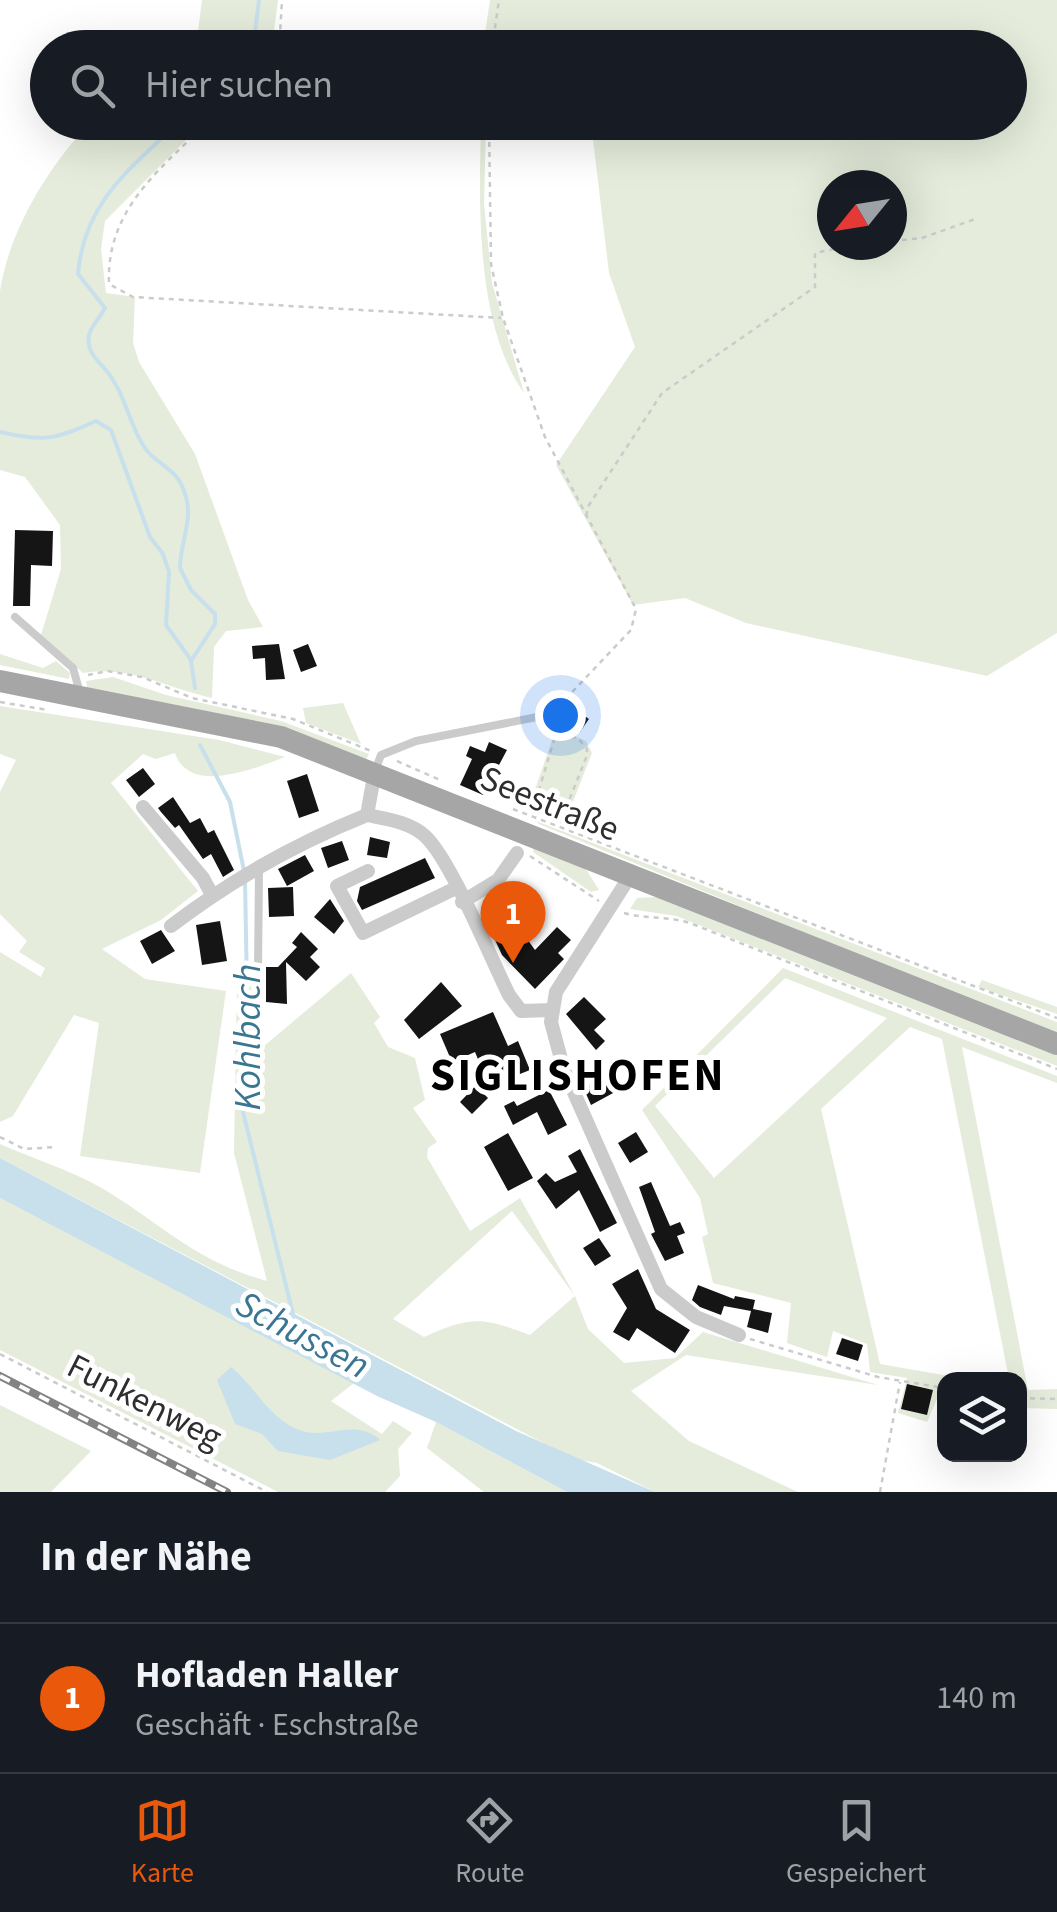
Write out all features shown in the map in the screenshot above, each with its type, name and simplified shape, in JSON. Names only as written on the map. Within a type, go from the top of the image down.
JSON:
[{"type":"main road","name":"Seestraße","points":[[0,681],[281,736],[378,763],[632,873],[1057,1044]]},
{"type":"street","points":[[368,815],[378,763]]},
{"type":"street","points":[[142,807],[203,878],[212,895]]},
{"type":"street","points":[[171,926],[212,895],[306,840],[368,815],[394,820],[426,837],[522,1011],[552,1010]]},
{"type":"street","points":[[368,871],[338,886],[363,934],[498,880],[522,854]]},
{"type":"street","points":[[632,873],[556,992],[552,1041],[661,1289],[696,1316],[739,1335]]},
{"type":"lane","points":[[16,617],[73,668],[80,698]]},
{"type":"lane","points":[[378,763],[416,741],[552,714]]},
{"type":"lane","points":[[256,871],[258,971]]},
{"type":"path","points":[[280,30],[282,0]]},
{"type":"path","points":[[495,30],[499,0]]},
{"type":"path","points":[[190,140],[131,200],[118,221],[108,255],[109,284],[133,296],[503,318]]},
{"type":"path","points":[[490,140],[489,236],[503,318],[527,395],[586,518],[636,609],[635,619],[613,652],[552,714],[558,736],[533,810]]},
{"type":"path","points":[[907,240],[978,218]]},
{"type":"path","points":[[586,518],[589,505],[651,404],[815,287],[817,253]]},
{"type":"path","points":[[0,702],[60,711]]},
{"type":"path","points":[[558,736],[576,737],[587,749],[560,823]]},
{"type":"path","points":[[378,763],[452,786]]},
{"type":"path","points":[[512,808],[560,823],[917,968],[1057,1018]]},
{"type":"path","points":[[522,854],[609,908],[690,923],[1057,1069]]},
{"type":"path","points":[[0,1137],[24,1149],[57,1147]]},
{"type":"path","points":[[739,1335],[937,1387]]},
{"type":"path","name":"Funkenweg","points":[[0,1354],[266,1492]]},
{"type":"path","points":[[880,1492],[900,1380]]},
{"type":"path","points":[[1027,1398],[1057,1400]]},
{"type":"green space","points":[[202,0],[278,0],[274,30],[198,30]]},
{"type":"green space","points":[[490,0],[1057,0],[1057,633],[987,676],[746,623],[685,598],[633,605],[556,465],[635,347],[609,273],[593,140],[1027,140],[1027,30],[486,30]]},
{"type":"green space","points":[[75,140],[186,140],[105,221],[101,249],[106,293],[135,297],[133,343],[139,362],[195,454],[248,600],[263,627],[226,631],[214,647],[212,698],[117,672],[83,673],[41,635],[61,569],[60,525],[25,477],[0,470],[0,291],[22,223]]},
{"type":"green space","points":[[481,140],[486,140],[484,204],[492,283],[524,393],[508,365],[488,299],[480,190]]},
{"type":"green space","points":[[0,654],[43,668],[56,661],[70,673],[69,679],[0,665]]},
{"type":"green space","points":[[113,677],[166,695],[281,721],[369,754],[366,760],[88,691],[86,681]]},
{"type":"green space","points":[[343,703],[361,744],[306,723],[303,708]]},
{"type":"green space","points":[[0,706],[219,740],[285,757],[241,772],[208,776],[183,766],[175,753],[156,759],[143,754],[111,783],[198,891],[161,920],[102,949],[145,979],[226,991],[200,1173],[80,1156],[99,1023],[74,1015],[13,1116],[0,1122],[0,952],[41,977],[45,968],[19,952],[27,941],[0,914],[0,792],[16,760],[0,754]]},
{"type":"green space","points":[[570,734],[586,741],[592,753],[565,822],[528,810],[552,740]]},
{"type":"green space","points":[[536,821],[1057,1022],[1057,1036],[539,824]]},
{"type":"green space","points":[[534,847],[586,869],[599,890],[591,892],[533,852]]},
{"type":"green space","points":[[657,897],[1057,1053],[1057,1066],[676,916],[630,909],[637,898]]},
{"type":"green space","points":[[783,968],[1057,1076],[1057,1083],[962,1047],[1025,1372],[1008,1372],[942,1039],[910,1027],[821,1109],[880,1364],[937,1374],[937,1399],[927,1422],[898,1413],[907,1378],[870,1372],[867,1344],[833,1331],[827,1357],[787,1343],[791,1303],[713,1283],[702,1237],[708,1234],[700,1198],[642,1110]],"holes":[[[785,978],[887,1018],[714,1178],[655,1106]]]},
{"type":"green space","points":[[351,973],[380,1017],[374,1023],[388,1047],[415,1058],[425,1100],[413,1108],[437,1142],[428,1148],[427,1157],[470,1231],[520,1198],[575,1296],[588,1329],[624,1363],[675,1358],[703,1332],[878,1385],[686,1355],[631,1391],[689,1441],[798,1492],[655,1492],[597,1463],[574,1459],[0,1158],[0,1144],[76,1175],[198,1252],[267,1281],[234,1153],[237,979],[256,983],[258,1051]],"holes":[[[512,1211],[575,1296],[530,1335],[477,1321],[424,1337],[393,1319]]]},
{"type":"green space","points":[[982,980],[1057,1007],[1057,1014],[978,987]]},
{"type":"green space","points":[[0,1198],[354,1383],[331,1401],[382,1434],[393,1421],[412,1433],[398,1449],[400,1476],[385,1492],[278,1492],[0,1350]]},
{"type":"green space","points":[[1027,1385],[1028,1390],[1057,1389],[1057,1409],[1027,1408]]},
{"type":"green space","points":[[0,1405],[91,1451],[51,1492],[0,1492]]},
{"type":"green space","points":[[436,1422],[567,1492],[484,1492],[427,1448]]},
{"type":"water","name":"Schussen","points":[[0,1158],[516,1431],[655,1492],[567,1492],[436,1422],[377,1396],[0,1198]]},
{"type":"water","points":[[231,1367],[291,1426],[312,1433],[361,1430],[380,1440],[330,1460],[278,1451],[262,1434],[235,1424],[217,1380]]},
{"type":"building","points":[[15,530],[53,531],[52,566],[31,565],[30,606],[13,606]]},
{"type":"building","points":[[279,644],[285,679],[266,680],[265,658],[253,659],[252,646]]},
{"type":"building","points":[[308,644],[317,666],[301,672],[293,650]]},
{"type":"building","points":[[571,706],[589,719],[580,732],[562,719]]},
{"type":"building","points":[[489,742],[507,750],[483,795],[460,785],[472,759],[466,756],[470,746],[485,752]]},
{"type":"building","points":[[143,768],[155,784],[139,797],[126,780]]},
{"type":"building","points":[[307,774],[319,811],[299,818],[287,781]]},
{"type":"building","points":[[173,797],[190,823],[200,818],[208,833],[214,830],[234,870],[223,877],[211,854],[203,859],[179,825],[175,828],[161,812],[158,808]]},
{"type":"building","points":[[370,837],[390,842],[387,858],[367,855]]},
{"type":"building","points":[[342,841],[349,860],[328,868],[321,848]]},
{"type":"building","points":[[305,855],[314,871],[287,886],[278,869]]},
{"type":"building","points":[[425,858],[435,878],[362,910],[357,901],[360,887]]},
{"type":"building","points":[[293,887],[294,916],[269,917],[268,888]]},
{"type":"building","points":[[330,899],[344,921],[334,934],[314,917]]},
{"type":"building","points":[[501,903],[535,950],[557,927],[571,940],[558,953],[564,959],[535,989],[502,955],[484,916]]},
{"type":"building","points":[[220,921],[227,961],[202,965],[196,925]]},
{"type":"building","points":[[161,930],[175,951],[152,964],[140,941]]},
{"type":"building","points":[[301,932],[318,949],[310,957],[320,967],[306,981],[286,962],[287,1004],[266,1002],[266,967],[278,967],[297,947],[292,943]]},
{"type":"building","points":[[441,982],[462,1006],[419,1039],[404,1020]]},
{"type":"building","points":[[584,997],[606,1019],[594,1030],[605,1041],[596,1050],[566,1014]]},
{"type":"building","points":[[493,1012],[508,1046],[518,1041],[530,1070],[480,1090],[488,1098],[472,1114],[460,1102],[485,1076],[475,1052],[452,1062],[440,1034]]},
{"type":"building","points":[[604,1064],[615,1092],[591,1105],[583,1087],[594,1083],[589,1070]]},
{"type":"building","points":[[549,1090],[567,1125],[548,1135],[537,1112],[513,1125],[504,1106],[514,1101],[517,1106]]},
{"type":"building","points":[[636,1132],[648,1152],[630,1163],[618,1143]]},
{"type":"building","points":[[508,1133],[533,1178],[508,1191],[484,1147]]},
{"type":"building","points":[[580,1149],[617,1223],[600,1232],[579,1190],[556,1209],[537,1181],[546,1173],[555,1182],[577,1172],[568,1156]]},
{"type":"building","points":[[651,1182],[670,1226],[680,1222],[685,1233],[677,1236],[684,1253],[665,1261],[651,1234],[655,1232],[639,1187]]},
{"type":"building","points":[[599,1238],[611,1256],[595,1266],[583,1248]]},
{"type":"building","points":[[638,1269],[656,1309],[690,1330],[675,1353],[637,1328],[629,1341],[613,1332],[627,1308],[612,1284]]},
{"type":"building","points":[[698,1285],[734,1299],[735,1296],[755,1300],[753,1309],[772,1313],[768,1333],[747,1327],[751,1311],[724,1306],[721,1315],[700,1307],[692,1300]]},
{"type":"building","points":[[842,1338],[863,1345],[858,1361],[836,1354]]},
{"type":"building","points":[[907,1384],[933,1390],[927,1415],[901,1409]]},
{"type":"waterway","name":"Kohlbach","points":[[255,30],[259,0]]},
{"type":"waterway","name":"Kohlbach","points":[[160,140],[127,172],[100,207],[89,226],[78,274],[105,308],[90,332],[90,350],[112,378],[142,443],[177,478],[187,501],[180,568],[191,590],[215,614],[215,624],[191,661],[195,688]]},
{"type":"waterway","points":[[0,432],[49,437],[96,421],[111,430],[150,537],[163,554],[169,572],[166,625],[191,660]]},
{"type":"waterway","name":"Kohlbach","points":[[200,745],[230,802],[244,871]]},
{"type":"waterway","name":"Kohlbach","points":[[245,880],[248,1044],[242,1108],[294,1318]]},
{"type":"railway","points":[[0,1376],[227,1492]]},
{"type":"place","name":"Hofladen Haller","points":[[513,963]]},
{"type":"district","name":"SIGLISHOFEN","points":[[578,1074]]}]
